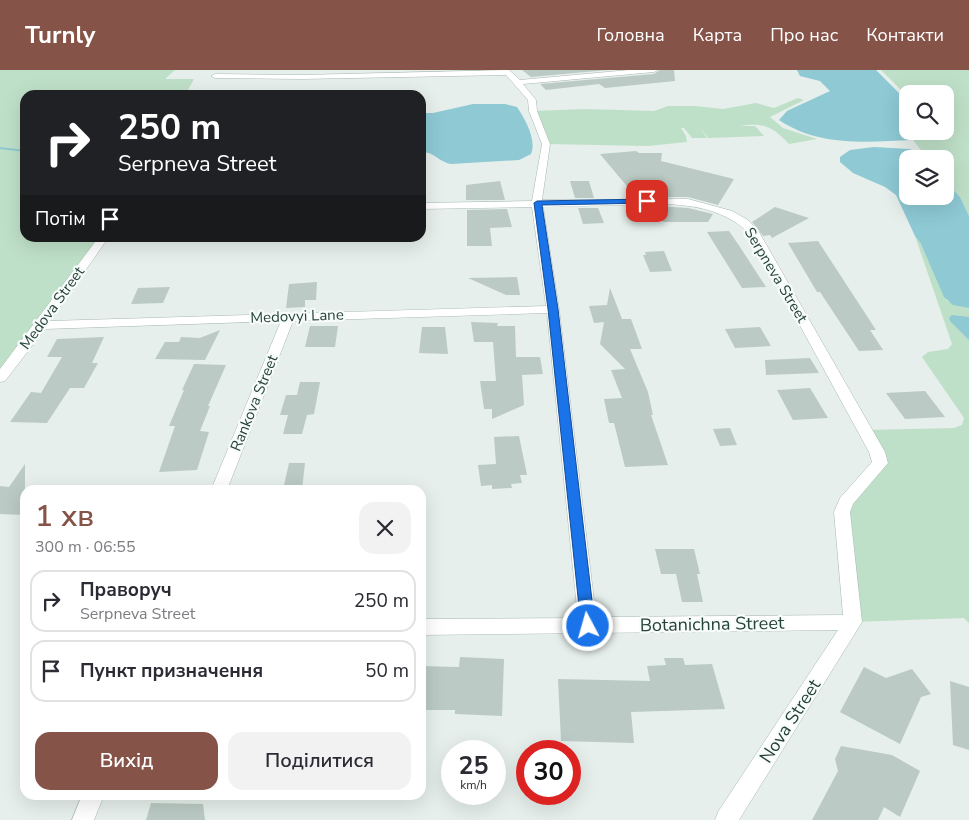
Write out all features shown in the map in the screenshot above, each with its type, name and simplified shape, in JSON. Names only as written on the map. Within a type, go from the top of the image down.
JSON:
[{"type":"street","points":[[518,82],[654,70]]},
{"type":"street","points":[[215,76],[506,72],[518,82],[532,100],[533,111],[546,144],[537,203],[553,309],[588,626]]},
{"type":"street","name":"Serpneva Street","points":[[426,206],[688,202],[728,213],[744,222],[754,232],[877,452],[880,463],[846,502],[842,512],[853,622]]},
{"type":"street","name":"Medova Street","points":[[0,378],[41,325],[100,242]]},
{"type":"street","name":"Medovyi Lane","points":[[41,325],[553,309]]},
{"type":"street","name":"Rankova Street","points":[[221,485],[289,316]]},
{"type":"street","name":"Botanichna Street","points":[[426,627],[853,622]]},
{"type":"street","name":"Nova Street","points":[[726,820],[853,622]]},
{"type":"street","points":[[83,820],[91,800]]},
{"type":"green space","points":[[0,70],[175,70],[165,79],[194,79],[188,90],[20,90],[20,242],[100,242],[41,325],[0,378]]},
{"type":"green space","points":[[881,70],[969,70],[969,216],[960,197],[954,191],[954,150],[921,150],[913,140],[954,140],[954,85],[899,85],[899,88]]},
{"type":"green space","points":[[798,98],[804,100],[770,117],[783,128],[817,139],[789,144],[778,133],[768,127],[748,125],[740,126],[755,126],[764,136],[708,138],[700,127],[707,138],[692,138],[684,128],[681,128],[687,142],[648,146],[546,144],[533,111],[585,109],[654,111],[668,106],[723,109],[756,103],[774,108]]},
{"type":"green space","points":[[915,236],[921,244],[947,301],[969,308],[969,623],[964,618],[853,622],[846,502],[879,463],[865,430],[954,428],[962,425],[964,418],[922,357],[928,352],[948,349],[952,344]]},
{"type":"water","points":[[797,70],[876,70],[899,93],[899,140],[913,140],[844,141],[810,135],[794,129],[779,120],[787,111],[830,91],[820,81],[800,76]]},
{"type":"water","points":[[473,104],[505,104],[517,107],[527,123],[531,136],[531,154],[519,160],[451,164],[443,161],[426,152],[426,113]]},
{"type":"water","points":[[874,147],[912,150],[899,150],[899,201],[896,195],[885,187],[853,173],[840,162],[840,157],[850,150]]},
{"type":"water","points":[[954,191],[960,197],[969,216],[969,308],[953,305],[944,297],[921,244],[915,236],[901,205],[954,205]]},
{"type":"water","points":[[952,315],[969,317],[969,340],[950,321],[949,318]]},
{"type":"building","points":[[522,70],[608,70],[531,77]]},
{"type":"building","points":[[660,70],[674,70],[675,81],[605,88],[599,84],[546,90],[540,84],[654,74]]},
{"type":"building","points":[[636,151],[639,153],[662,153],[661,161],[734,179],[718,205],[688,197],[654,197],[652,191],[631,191],[600,154]]},
{"type":"building","points":[[500,181],[505,200],[466,200],[466,185]]},
{"type":"building","points":[[570,181],[589,181],[594,198],[575,198]]},
{"type":"building","points":[[657,206],[688,208],[713,214],[708,222],[663,222]]},
{"type":"building","points":[[775,207],[809,218],[772,238],[770,235],[763,236],[752,222]]},
{"type":"building","points":[[578,208],[598,208],[604,223],[583,224]]},
{"type":"building","points":[[507,209],[512,227],[490,228],[492,246],[467,246],[467,210]]},
{"type":"building","points":[[729,231],[766,287],[742,288],[707,232]]},
{"type":"building","points":[[818,241],[876,330],[870,330],[883,350],[859,351],[820,292],[817,292],[788,243]]},
{"type":"building","points":[[664,251],[672,271],[650,272],[643,255],[646,255],[645,252]]},
{"type":"building","points":[[517,277],[520,295],[506,295],[468,278]]},
{"type":"building","points":[[317,282],[316,300],[305,300],[305,307],[286,308],[289,284]]},
{"type":"building","points":[[170,287],[163,303],[131,304],[138,288]]},
{"type":"building","points":[[610,288],[622,319],[631,319],[642,349],[630,349],[648,392],[653,415],[651,415],[668,465],[625,467],[614,423],[609,423],[604,399],[622,398],[611,370],[625,369],[600,344],[604,322],[594,323],[589,306],[607,305]]},
{"type":"building","points":[[471,322],[498,323],[497,326],[515,326],[516,357],[540,357],[543,374],[522,375],[524,405],[492,419],[492,409],[484,409],[480,381],[496,381],[493,342],[474,342]]},
{"type":"building","points":[[310,326],[338,326],[335,347],[305,347]]},
{"type":"building","points":[[422,327],[445,327],[448,354],[419,353]]},
{"type":"building","points":[[760,327],[771,346],[735,348],[725,329]]},
{"type":"building","points":[[220,330],[205,360],[155,359],[165,342],[179,342],[181,337],[200,338]]},
{"type":"building","points":[[104,337],[92,363],[98,363],[84,388],[70,388],[47,423],[10,422],[31,392],[41,393],[62,357],[47,357],[57,339]]},
{"type":"building","points":[[810,358],[819,373],[766,375],[765,360]]},
{"type":"building","points":[[194,364],[226,365],[208,406],[210,406],[200,431],[209,432],[197,470],[159,472],[175,426],[169,426]]},
{"type":"building","points":[[300,382],[320,382],[314,414],[307,415],[302,434],[283,434],[288,415],[280,415],[286,395],[297,395]]},
{"type":"building","points":[[810,388],[828,418],[793,420],[777,390]]},
{"type":"building","points":[[925,391],[945,417],[905,419],[886,393]]},
{"type":"building","points":[[730,428],[737,445],[720,446],[713,429]]},
{"type":"building","points":[[519,436],[527,475],[520,475],[522,483],[511,484],[512,488],[492,489],[492,485],[481,486],[478,465],[496,464],[494,437]]},
{"type":"building","points":[[289,463],[305,463],[303,485],[284,485]]},
{"type":"building","points":[[25,464],[25,485],[20,485],[20,515],[0,514],[0,486],[9,487]]},
{"type":"building","points":[[655,549],[694,549],[700,574],[697,574],[703,602],[682,602],[676,574],[661,574]]},
{"type":"building","points":[[460,657],[504,659],[502,716],[455,714],[455,710],[426,710],[426,666],[459,667]]},
{"type":"building","points":[[664,658],[683,658],[685,665],[712,664],[725,709],[631,712],[634,743],[561,740],[558,679],[650,681],[647,666],[666,665]]},
{"type":"building","points":[[864,667],[886,678],[912,669],[931,694],[921,697],[900,744],[840,712]]},
{"type":"building","points":[[950,681],[969,687],[969,750],[953,745]]},
{"type":"building","points":[[841,746],[892,755],[920,771],[900,817],[884,807],[878,820],[812,820],[838,771],[835,759]]},
{"type":"building","points":[[151,803],[203,804],[205,820],[146,820]]},
{"type":"waterway","points":[[0,148],[20,150]]},
{"type":"route","points":[[588,626],[553,309],[537,203],[647,201]]}]
